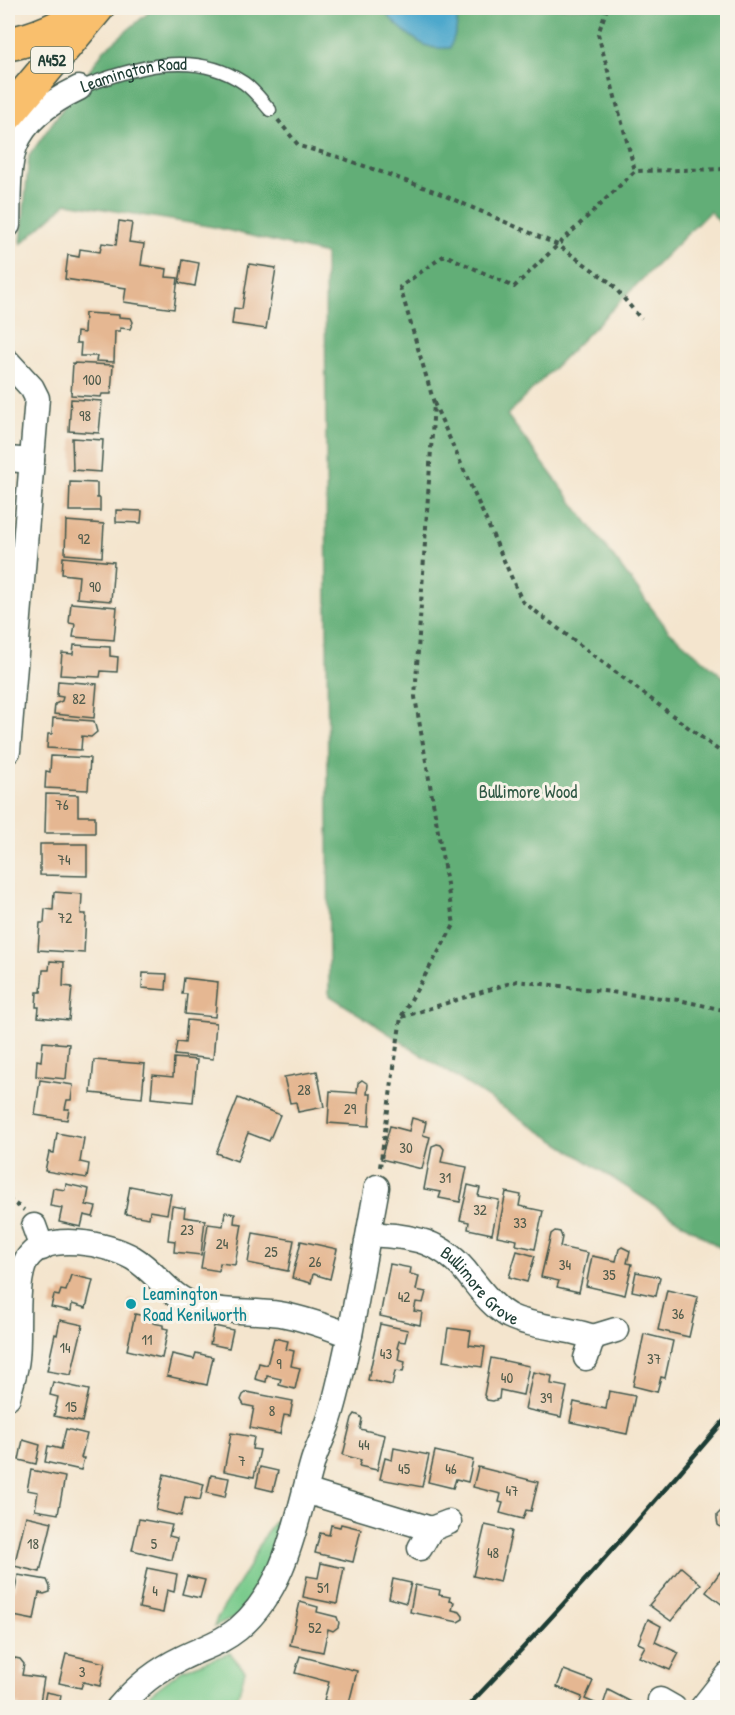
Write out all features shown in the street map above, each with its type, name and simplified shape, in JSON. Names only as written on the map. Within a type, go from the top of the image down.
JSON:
[{"type":"main road","points":[[8,44],[34,38],[66,24],[92,8]]},
{"type":"main road","name":"A452","points":[[8,114],[97,8]]},
{"type":"street","name":"Leamington Road","points":[[8,225],[12,161],[15,146],[21,134],[34,118],[49,106],[79,88]]},
{"type":"street","points":[[8,362],[32,388],[37,398],[8,751]]},
{"type":"street","points":[[8,459],[33,461]]},
{"type":"street","points":[[118,1707],[144,1681],[182,1658],[215,1645],[238,1629],[259,1607],[277,1578],[315,1456],[329,1422],[350,1335],[377,1187]]},
{"type":"street","points":[[8,1397],[17,1358],[22,1270],[34,1251],[35,1229],[59,1242],[69,1241],[108,1248],[140,1262],[174,1295],[189,1303],[215,1309],[282,1315],[350,1335]]},
{"type":"street","name":"Bullimore Grove","points":[[369,1234],[406,1236],[433,1244],[453,1257],[493,1305],[509,1316],[576,1331],[598,1342]]},
{"type":"street","points":[[305,1491],[433,1533]]},
{"type":"street","points":[[702,1707],[728,1675]]},
{"type":"lane","name":"Leamington Road","points":[[79,88],[143,66],[193,65],[219,71],[245,83],[270,110]]},
{"type":"path","points":[[607,8],[598,34],[635,171]]},
{"type":"path","points":[[270,110],[299,146],[342,158],[434,191],[558,245],[611,283],[641,319]]},
{"type":"path","points":[[728,169],[635,171],[514,287],[445,255],[400,287],[434,403],[522,601],[728,759]]},
{"type":"path","points":[[377,1187],[401,1017],[454,925],[415,697],[434,403]]},
{"type":"path","points":[[401,1017],[517,981],[679,1000],[728,1011]]},
{"type":"path","points":[[8,1199],[35,1229]]},
{"type":"green space","name":"Bullimore Wood","points":[[154,8],[727,8],[727,231],[710,211],[507,415],[668,630],[727,680],[727,1252],[329,995],[325,254],[214,227],[67,203],[21,244],[29,156],[104,50]]},
{"type":"green space","points":[[286,1507],[291,1511],[273,1572],[239,1616],[214,1627],[265,1534]]},
{"type":"green space","points":[[230,1653],[245,1671],[238,1696],[228,1707],[136,1708],[145,1698],[182,1670]]},
{"type":"water","points":[[383,8],[459,8],[456,31],[450,48],[433,48],[411,37]]},
{"type":"building","points":[[119,221],[132,223],[129,242],[144,244],[141,265],[167,269],[166,277],[178,278],[174,309],[124,302],[126,288],[65,279],[68,255],[79,257],[80,249],[100,252],[102,243],[116,245]]},
{"type":"building","points":[[183,260],[199,263],[195,286],[179,283]]},
{"type":"building","points":[[249,264],[276,268],[266,329],[232,324],[234,308],[242,309]]},
{"type":"building","points":[[85,313],[131,318],[133,322],[130,329],[120,328],[120,331],[115,331],[114,362],[96,361],[97,356],[80,356],[81,343],[76,343],[77,332],[84,333]]},
{"type":"building","points":[[73,363],[113,365],[111,394],[102,394],[101,397],[71,395]]},
{"type":"building","points":[[71,399],[102,401],[99,433],[69,431]]},
{"type":"building","points":[[72,438],[103,440],[101,472],[73,470]]},
{"type":"building","points":[[70,482],[97,483],[100,511],[69,511]]},
{"type":"building","points":[[116,510],[142,511],[141,523],[116,522]]},
{"type":"building","points":[[66,521],[104,524],[102,557],[65,554]]},
{"type":"building","points":[[63,557],[114,562],[111,601],[77,598],[79,576],[62,574]]},
{"type":"building","points":[[71,603],[117,607],[114,640],[73,637],[75,624],[69,623]]},
{"type":"building","points":[[74,645],[110,647],[110,656],[118,657],[117,672],[101,671],[100,677],[60,675],[62,653],[73,654]]},
{"type":"building","points":[[58,681],[97,684],[94,718],[54,714],[55,704],[62,701],[63,697],[57,696]]},
{"type":"building","points":[[53,718],[94,721],[97,732],[91,737],[82,736],[81,750],[47,748],[48,734],[52,734]]},
{"type":"building","points":[[51,756],[90,758],[88,790],[45,788],[46,771],[50,772]]},
{"type":"building","points":[[46,794],[78,795],[78,816],[95,816],[95,833],[45,833]]},
{"type":"building","points":[[40,844],[87,844],[87,876],[40,875]]},
{"type":"building","points":[[54,892],[82,894],[81,914],[86,914],[84,953],[38,950],[40,923],[44,923],[45,909],[53,910]]},
{"type":"building","points":[[50,961],[64,962],[63,986],[72,987],[69,1020],[38,1017],[37,992],[41,992],[43,970],[49,970]]},
{"type":"building","points":[[143,973],[167,974],[166,990],[142,988]]},
{"type":"building","points":[[184,978],[218,982],[215,1017],[185,1014],[187,994],[182,994]]},
{"type":"building","points":[[187,1020],[216,1023],[213,1059],[175,1055],[177,1042],[185,1043]]},
{"type":"building","points":[[43,1042],[69,1044],[66,1079],[36,1076],[37,1060],[41,1061]]},
{"type":"building","points":[[174,1058],[197,1060],[193,1102],[151,1098],[153,1075],[173,1077]]},
{"type":"building","points":[[94,1060],[145,1064],[142,1098],[91,1093]]},
{"type":"building","points":[[317,1071],[324,1107],[298,1112],[296,1102],[290,1103],[284,1077]]},
{"type":"building","points":[[40,1080],[73,1085],[71,1100],[67,1100],[65,1109],[69,1109],[67,1120],[35,1115]]},
{"type":"building","points":[[362,1080],[368,1084],[367,1094],[371,1094],[369,1126],[328,1123],[330,1091],[357,1093],[358,1083]]},
{"type":"building","points":[[238,1098],[280,1115],[269,1141],[248,1133],[237,1161],[216,1153]]},
{"type":"building","points":[[412,1118],[426,1122],[423,1135],[430,1137],[422,1169],[381,1159],[390,1126],[409,1131]]},
{"type":"building","points":[[57,1133],[84,1138],[80,1162],[89,1164],[87,1178],[45,1171],[49,1152],[54,1153]]},
{"type":"building","points":[[437,1144],[444,1149],[441,1162],[467,1167],[460,1202],[439,1198],[441,1192],[424,1189],[432,1146]]},
{"type":"building","points":[[66,1184],[89,1189],[86,1205],[96,1207],[93,1217],[84,1215],[81,1227],[59,1222],[62,1208],[50,1206],[53,1188],[65,1190]]},
{"type":"building","points":[[468,1185],[480,1188],[478,1196],[499,1200],[492,1234],[468,1229],[469,1222],[460,1220]]},
{"type":"building","points":[[130,1186],[171,1194],[167,1214],[150,1211],[149,1218],[125,1214]]},
{"type":"building","points":[[506,1192],[521,1195],[519,1206],[543,1211],[535,1249],[516,1245],[517,1240],[497,1236]]},
{"type":"building","points":[[172,1206],[185,1208],[184,1217],[205,1220],[201,1255],[174,1252],[175,1241],[168,1240]]},
{"type":"building","points":[[225,1212],[235,1214],[234,1223],[242,1224],[235,1265],[220,1263],[219,1271],[201,1268],[208,1224],[223,1226]]},
{"type":"building","points":[[555,1231],[560,1232],[562,1237],[560,1247],[588,1253],[579,1292],[557,1287],[559,1281],[541,1277],[551,1234]]},
{"type":"building","points":[[253,1233],[294,1240],[288,1271],[248,1263]]},
{"type":"building","points":[[301,1241],[337,1249],[330,1279],[313,1274],[311,1283],[292,1278]]},
{"type":"building","points":[[622,1247],[630,1251],[627,1263],[632,1264],[625,1295],[586,1286],[592,1256],[616,1261],[619,1249]]},
{"type":"building","points":[[517,1251],[535,1256],[527,1282],[509,1277]]},
{"type":"building","points":[[390,1264],[411,1268],[410,1274],[419,1276],[416,1290],[426,1292],[423,1303],[416,1302],[414,1311],[422,1312],[420,1325],[380,1316]]},
{"type":"building","points":[[636,1272],[660,1277],[656,1296],[632,1291]]},
{"type":"building","points":[[71,1275],[93,1280],[86,1308],[72,1304],[71,1311],[51,1307],[54,1295],[59,1296],[61,1290],[66,1291]]},
{"type":"building","points":[[667,1290],[698,1297],[689,1337],[658,1330]]},
{"type":"building","name":"Leamington Road Kenilworth","points":[[130,1299],[135,1300],[133,1309],[127,1307]]},
{"type":"building","points":[[135,1314],[154,1318],[153,1323],[163,1325],[163,1328],[168,1329],[162,1358],[127,1350]]},
{"type":"building","points":[[60,1320],[83,1325],[71,1375],[47,1371]]},
{"type":"building","points":[[380,1324],[408,1330],[405,1342],[399,1341],[397,1348],[400,1349],[398,1360],[405,1362],[403,1372],[395,1371],[392,1385],[368,1380]]},
{"type":"building","points":[[214,1326],[233,1330],[229,1348],[210,1344]]},
{"type":"building","points":[[448,1328],[471,1331],[469,1345],[485,1347],[482,1367],[443,1361]]},
{"type":"building","points":[[644,1334],[673,1341],[665,1378],[661,1377],[657,1392],[633,1386]]},
{"type":"building","points":[[274,1338],[288,1341],[286,1349],[294,1351],[291,1366],[300,1368],[295,1389],[279,1385],[281,1379],[267,1376],[266,1382],[255,1379],[259,1363],[267,1365]]},
{"type":"building","points":[[196,1353],[213,1357],[207,1385],[167,1376],[172,1354],[194,1359]]},
{"type":"building","points":[[491,1358],[529,1366],[523,1395],[500,1390],[499,1399],[487,1400],[484,1395]]},
{"type":"building","points":[[533,1372],[552,1376],[551,1384],[567,1387],[561,1417],[525,1409]]},
{"type":"building","points":[[53,1382],[89,1390],[82,1422],[54,1416],[58,1397],[50,1395]]},
{"type":"building","points":[[609,1391],[635,1396],[627,1434],[570,1422],[574,1402],[606,1409]]},
{"type":"building","points":[[247,1392],[293,1401],[290,1416],[284,1415],[280,1434],[250,1428],[254,1407],[244,1405],[241,1400]]},
{"type":"building","points":[[355,1414],[362,1419],[360,1429],[385,1435],[377,1470],[359,1466],[361,1460],[343,1455]]},
{"type":"building","points":[[66,1429],[87,1434],[81,1458],[84,1458],[81,1470],[45,1462],[48,1446],[61,1449]]},
{"type":"building","points":[[231,1433],[254,1437],[252,1449],[260,1450],[254,1477],[224,1471]]},
{"type":"building","points":[[23,1440],[40,1445],[36,1464],[19,1460]]},
{"type":"building","points":[[394,1448],[429,1455],[422,1487],[380,1479],[385,1458],[392,1460]]},
{"type":"building","points":[[435,1451],[473,1460],[468,1482],[456,1479],[453,1488],[428,1482]]},
{"type":"building","points":[[260,1467],[278,1471],[273,1491],[256,1487]]},
{"type":"building","points":[[478,1467],[538,1482],[531,1511],[526,1510],[523,1519],[500,1513],[503,1503],[499,1502],[501,1494],[473,1487]]},
{"type":"building","points":[[31,1470],[65,1477],[58,1514],[35,1510],[38,1492],[27,1490]]},
{"type":"building","points":[[164,1474],[204,1484],[200,1500],[185,1497],[181,1516],[156,1510]]},
{"type":"building","points":[[211,1475],[229,1478],[225,1497],[207,1493]]},
{"type":"building","points":[[721,1511],[728,1513],[728,1532],[718,1525],[717,1515]]},
{"type":"building","points":[[26,1516],[52,1522],[40,1572],[14,1566]]},
{"type":"building","points":[[139,1519],[172,1525],[169,1536],[177,1538],[172,1560],[132,1550]]},
{"type":"building","points":[[341,1524],[361,1529],[353,1562],[315,1553],[320,1533],[329,1535],[331,1525],[340,1527]]},
{"type":"building","points":[[485,1525],[512,1531],[500,1582],[473,1576]]},
{"type":"building","points":[[321,1563],[344,1568],[337,1604],[303,1597],[307,1576],[318,1578]]},
{"type":"building","points":[[681,1567],[701,1584],[671,1621],[649,1605]]},
{"type":"building","points":[[147,1568],[177,1574],[174,1592],[167,1590],[163,1613],[139,1608]]},
{"type":"building","points":[[720,1572],[728,1577],[728,1609],[706,1592]]},
{"type":"building","points":[[18,1575],[47,1580],[50,1587],[50,1592],[39,1593],[34,1620],[8,1615],[8,1589],[15,1590]]},
{"type":"building","points":[[187,1576],[205,1580],[200,1598],[182,1594]]},
{"type":"building","points":[[393,1579],[411,1583],[406,1603],[389,1598]]},
{"type":"building","points":[[415,1585],[440,1590],[439,1595],[450,1597],[449,1601],[454,1602],[452,1610],[460,1612],[463,1619],[458,1622],[410,1612]]},
{"type":"building","points":[[300,1602],[318,1607],[317,1612],[337,1617],[338,1627],[333,1631],[328,1629],[323,1652],[290,1645]]},
{"type":"building","points":[[648,1619],[661,1626],[655,1642],[679,1653],[670,1670],[639,1657],[645,1646],[638,1643]]},
{"type":"building","points":[[66,1654],[105,1663],[100,1686],[83,1682],[81,1688],[59,1683]]},
{"type":"building","points":[[300,1656],[357,1671],[348,1707],[324,1700],[329,1682],[295,1673]]},
{"type":"building","points":[[15,1658],[20,1659],[24,1664],[22,1675],[44,1678],[39,1708],[19,1708],[19,1705],[8,1703],[11,1661]]},
{"type":"building","points":[[564,1670],[593,1681],[585,1699],[597,1704],[596,1708],[578,1708],[582,1697],[557,1687]]},
{"type":"building","points":[[608,1690],[643,1708],[602,1708]]},
{"type":"building","points":[[46,1692],[61,1695],[59,1708],[43,1708]]},
{"type":"railway","points":[[466,1708],[599,1564],[728,1416]]},
{"type":"place","name":"Leamington Road Kenilworth","points":[[131,1304]]}]
